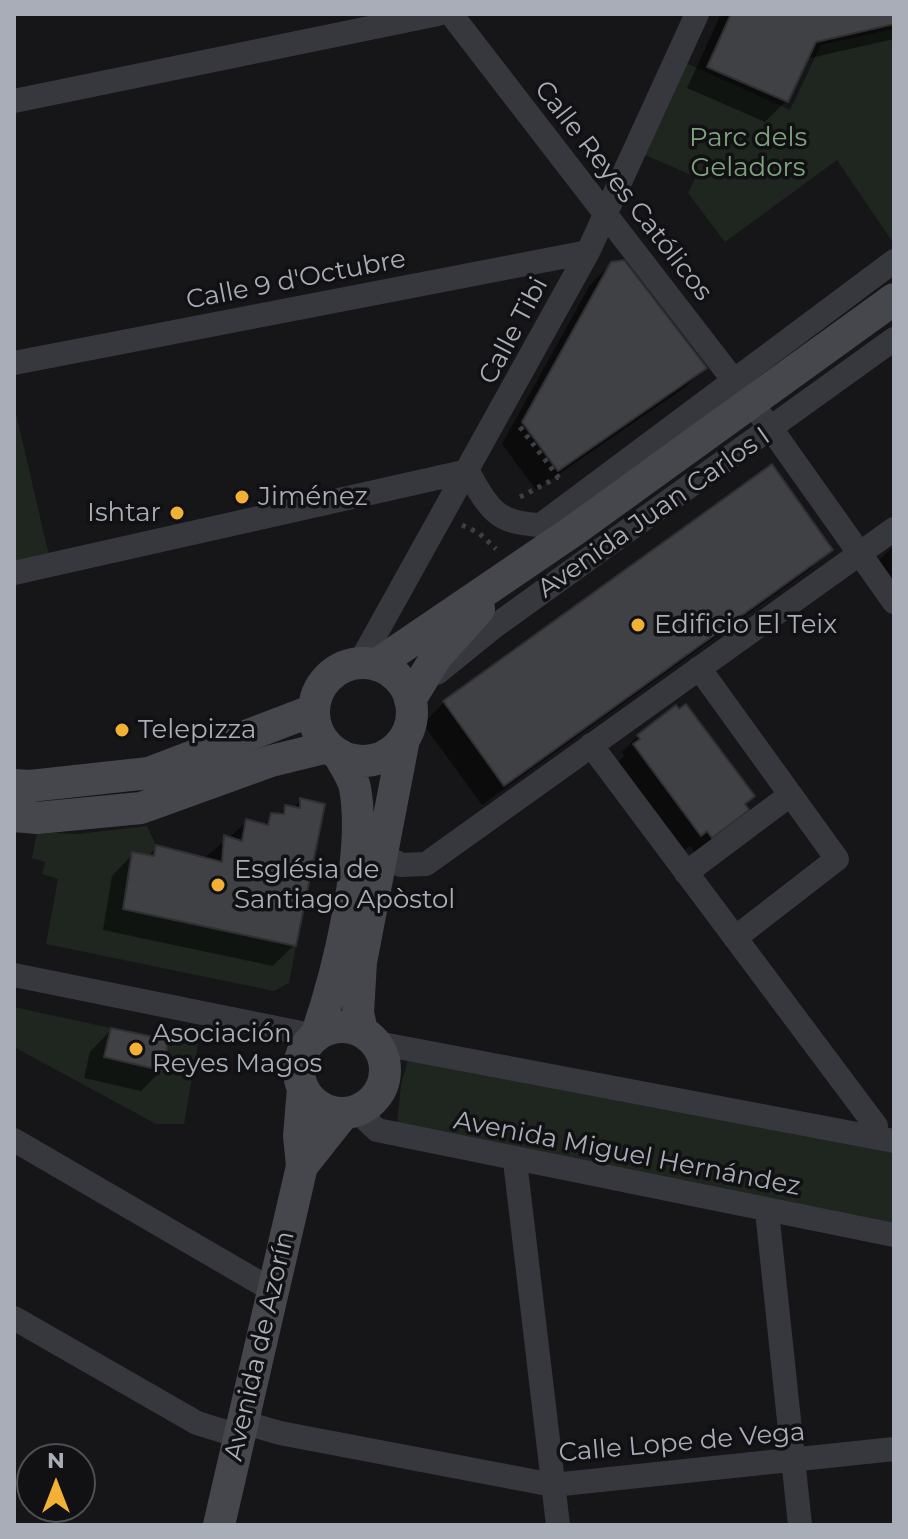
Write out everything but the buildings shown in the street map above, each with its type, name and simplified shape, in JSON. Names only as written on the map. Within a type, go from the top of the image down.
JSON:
[{"type":"main road","name":"Avenida Juan Carlos I","points":[[413,695],[436,657],[517,568],[574,515],[742,391],[894,299]]},
{"type":"main road","name":"Avenida Juan Carlos I","points":[[368,664],[517,568]]},
{"type":"main road","points":[[368,664],[397,678],[413,695],[410,726],[404,739],[380,854],[360,974],[358,1013],[369,1037],[383,1055],[384,1082],[379,1094],[351,1112],[318,1106],[303,1088],[301,1058],[316,1036],[347,921],[358,819],[354,784],[315,724],[314,710],[323,684],[333,673],[368,664]]},
{"type":"main road","points":[[14,785],[149,773],[314,710]]},
{"type":"main road","points":[[14,816],[37,818],[141,808],[271,761],[333,751],[369,761],[395,749],[404,739]]},
{"type":"main road","points":[[316,1036],[341,1027],[369,1037]]},
{"type":"main road","name":"Avenida de Azorín","points":[[219,1525],[302,1166],[299,1136],[303,1088]]},
{"type":"main road","name":"Avenida de Azorín","points":[[302,1166],[351,1112]]},
{"type":"street","points":[[14,101],[438,14]]},
{"type":"street","name":"Calle Reyes Católicos","points":[[451,14],[772,430],[894,602]]},
{"type":"street","name":"Calle Tibi","points":[[368,664],[443,516],[607,215],[697,14]]},
{"type":"street","name":"Calle 9 d'Octubre","points":[[14,363],[588,252]]},
{"type":"street","name":"Avenida Juan Carlos I","points":[[742,391],[894,261]]},
{"type":"street","name":"Avenida Juan Carlos I","points":[[413,695],[495,626],[772,430],[894,339]]},
{"type":"street","points":[[14,573],[468,471],[485,504],[506,521],[542,524],[574,515]]},
{"type":"street","points":[[380,854],[401,865],[426,864],[894,529]]},
{"type":"street","points":[[699,668],[837,859],[735,938]]},
{"type":"street","points":[[591,745],[735,938],[884,1129]]},
{"type":"street","points":[[686,873],[790,795]]},
{"type":"street","points":[[14,975],[316,1036]]},
{"type":"street","points":[[369,1037],[884,1129]]},
{"type":"street","name":"Avenida Miguel Hernández","points":[[351,1112],[377,1130],[515,1161],[894,1235]]},
{"type":"street","points":[[14,1140],[272,1290]]},
{"type":"street","points":[[515,1161],[558,1525]]},
{"type":"street","points":[[767,1211],[800,1525]]},
{"type":"street","name":"Calle Lope de Vega","points":[[14,1318],[197,1423],[280,1433],[553,1485],[894,1449]]},
{"type":"path","points":[[505,407],[574,515]]},
{"type":"path","points":[[443,516],[479,533],[517,568]]},
{"type":"green space","name":"Parc dels Geladors","points":[[894,29],[894,244],[837,160],[725,242],[688,193],[696,177],[636,151],[677,59],[790,110],[821,45]]},
{"type":"green space","points":[[14,405],[51,564],[14,573]]},
{"type":"green space","points":[[147,826],[156,845],[154,856],[132,853],[123,909],[296,946],[289,983],[274,991],[46,944],[58,879],[42,874],[45,862],[32,858],[37,832],[77,834]]},
{"type":"green space","points":[[14,1007],[111,1028],[105,1057],[163,1071],[168,1040],[198,1044],[184,1124],[156,1124],[14,1047]]},
{"type":"green space","points":[[409,1056],[894,1152],[894,1224],[397,1124],[401,1085]]},
{"type":"place","name":"Jiménez","points":[[242,497]]},
{"type":"place","name":"Ishtar","points":[[177,513]]},
{"type":"place","name":"Edificio El Teix","points":[[638,625]]},
{"type":"place","name":"Telepizza","points":[[122,730]]},
{"type":"place","name":"Església de Santiago Apòstol","points":[[218,885]]},
{"type":"place","name":"Asociación Reyes Magos","points":[[136,1049]]}]
